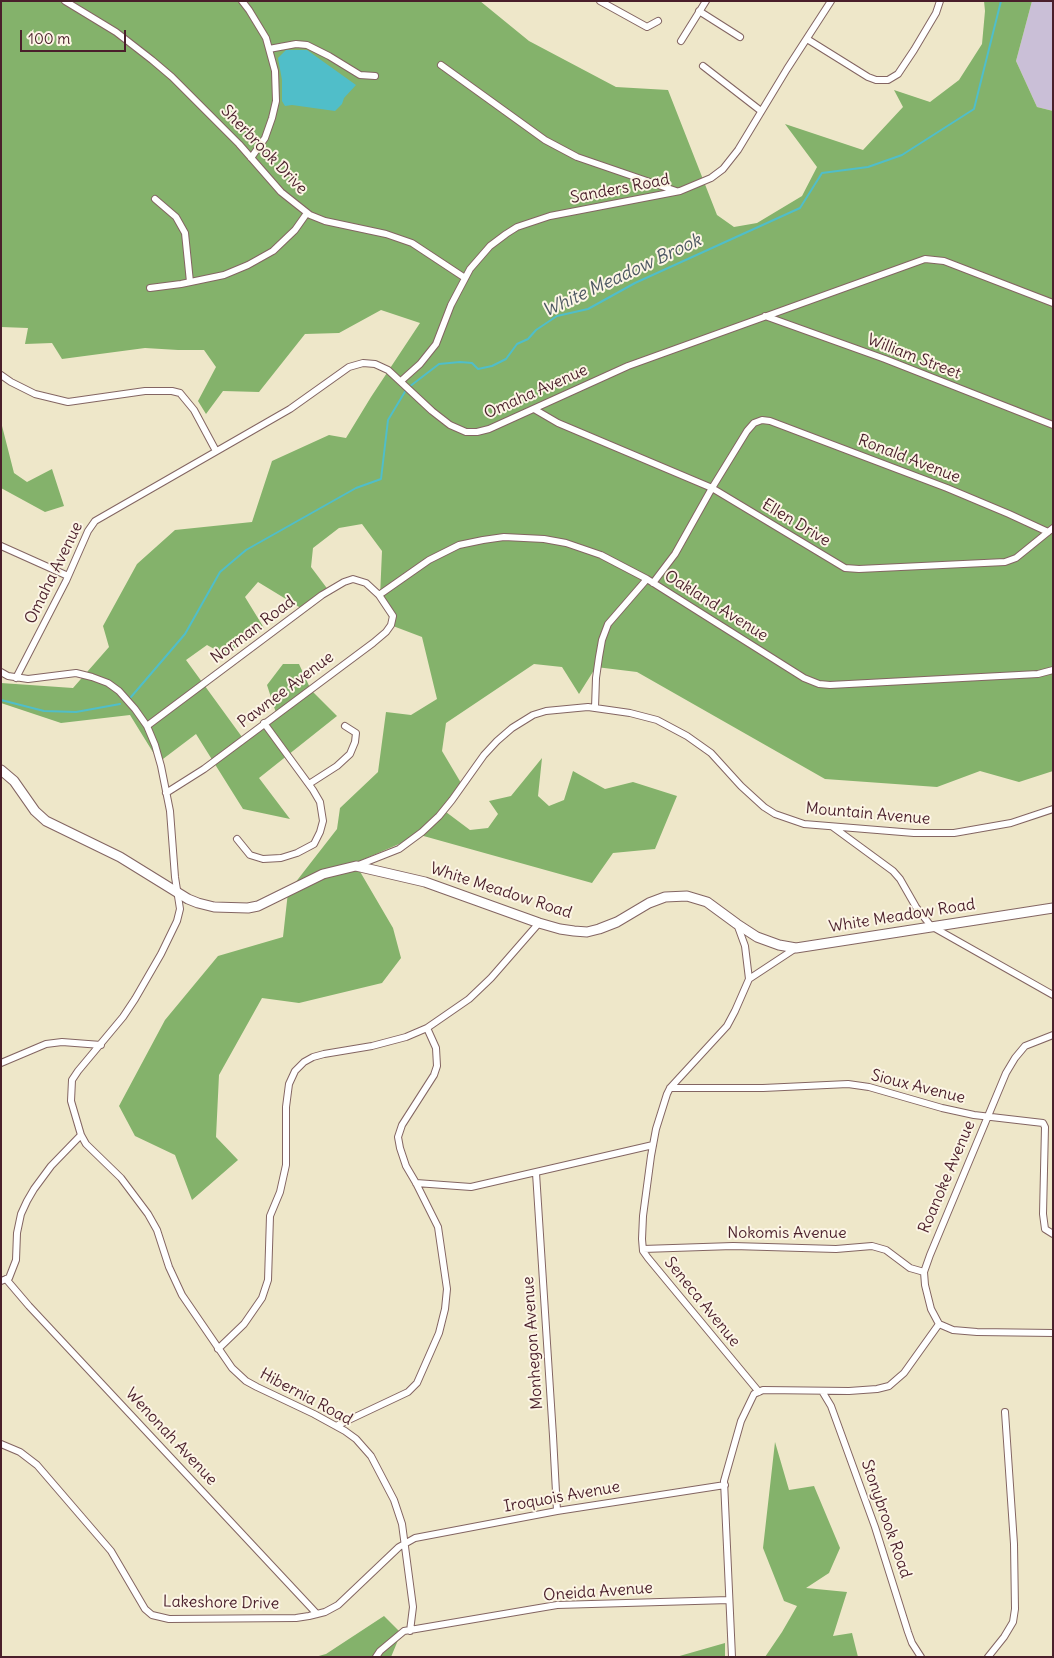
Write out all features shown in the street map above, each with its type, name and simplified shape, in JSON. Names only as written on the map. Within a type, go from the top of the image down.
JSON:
[{"type":"street","name":"Sherbrook Drive","points":[[65,1],[116,32],[152,60],[203,108],[282,192],[308,213],[325,221],[386,234],[412,244],[465,278]]},
{"type":"street","points":[[242,1],[266,38],[275,71],[276,101],[272,118],[265,138],[251,158]]},
{"type":"street","points":[[600,1],[647,27],[658,21]]},
{"type":"street","points":[[681,41],[706,1]]},
{"type":"street","name":"Sanders Road","points":[[402,382],[436,344],[451,305],[470,269],[490,246],[517,227],[550,216],[677,192],[711,178],[723,169],[738,150],[831,1]]},
{"type":"street","points":[[807,39],[868,77],[876,80],[888,80],[898,74],[914,50],[936,13],[940,1]]},
{"type":"street","points":[[700,11],[740,37]]},
{"type":"street","points":[[269,49],[296,44],[306,45],[329,56],[360,75],[375,76]]},
{"type":"street","points":[[441,65],[545,140],[577,157],[677,192]]},
{"type":"street","points":[[703,66],[761,111]]},
{"type":"street","points":[[155,199],[176,217],[184,233],[190,282]]},
{"type":"street","points":[[150,288],[224,275],[248,265],[273,251],[295,230],[308,213]]},
{"type":"street","name":"Omaha Avenue","points":[[16,678],[68,576],[88,531],[95,521],[290,409],[349,367],[363,363],[375,364],[388,370],[450,425],[466,432],[477,432],[489,429],[628,366],[915,262],[933,259],[944,261],[1053,303]]},
{"type":"street","name":"William Street","points":[[765,316],[885,359],[1053,425]]},
{"type":"street","points":[[1,375],[35,394],[68,402],[145,391],[159,390],[180,393],[194,410],[216,451]]},
{"type":"street","name":"Ellen Drive","points":[[534,409],[558,423],[712,488],[845,568],[859,569],[1005,562],[1016,558],[1051,530]]},
{"type":"street","name":"Ronald Avenue","points":[[712,488],[747,431],[754,423],[762,420],[780,424],[1051,530]]},
{"type":"street","points":[[595,708],[597,671],[602,640],[608,624],[674,554],[712,488]]},
{"type":"street","name":"Oakland Avenue","points":[[379,595],[429,560],[460,545],[504,538],[544,539],[601,554],[650,581],[804,678],[820,684],[1038,674],[1053,670]]},
{"type":"street","points":[[1,546],[68,576]]},
{"type":"street","name":"Norman Road","points":[[147,726],[322,595],[344,582],[353,579],[366,583],[379,595]]},
{"type":"street","name":"Pawnee Avenue","points":[[166,793],[204,768],[386,632],[391,625],[393,616],[379,595]]},
{"type":"street","points":[[1,672],[8,676],[28,679],[76,673],[92,677],[108,683],[119,691],[135,709],[147,726],[157,752],[170,811],[175,877],[180,904],[180,914],[165,946],[123,1018],[72,1080],[71,1101],[81,1134],[51,1166],[27,1201],[21,1214],[17,1232],[16,1260],[9,1278],[4,1280]]},
{"type":"street","name":"Mountain Avenue","points":[[356,866],[399,849],[422,832],[448,805],[484,755],[512,728],[533,715],[546,711],[588,707],[630,713],[657,720],[711,753],[752,797],[775,814],[804,824],[914,833],[954,833],[1011,823],[1053,810]]},
{"type":"street","points":[[238,839],[250,855],[263,859],[281,858],[297,853],[314,844],[323,821],[320,802],[310,784],[264,723]]},
{"type":"street","points":[[310,784],[337,766],[350,754],[355,742],[356,733],[345,726]]},
{"type":"street","name":"White Meadow Road","points":[[1,770],[14,782],[35,811],[46,821],[120,857],[198,903],[214,907],[248,908],[258,906],[323,874],[356,866],[425,882],[539,923],[560,929],[587,932],[617,922],[657,900],[682,895],[707,902],[757,937],[796,948],[1053,908]]},
{"type":"street","points":[[832,827],[893,871],[900,878],[916,907],[931,926],[1053,996]]},
{"type":"street","points":[[218,1349],[248,1318],[262,1298],[268,1280],[270,1216],[280,1192],[286,1165],[286,1107],[291,1078],[299,1067],[313,1057],[372,1046],[406,1037],[427,1028],[469,999],[491,978],[539,923]]},
{"type":"street","points":[[736,924],[744,946],[749,979],[796,948]]},
{"type":"street","name":"Seneca Avenue","points":[[749,979],[727,1026],[670,1088],[656,1129],[653,1146],[643,1216],[643,1249],[662,1277],[759,1392]]},
{"type":"street","points":[[336,1426],[408,1392],[417,1383],[439,1333],[445,1309],[447,1289],[438,1227],[406,1166],[398,1137],[402,1124],[434,1075],[437,1066],[436,1048],[427,1028]]},
{"type":"street","name":"Roanoke Avenue","points":[[924,1272],[1006,1073],[1025,1046],[1053,1035]]},
{"type":"street","points":[[1,1063],[46,1044],[62,1042],[101,1045]]},
{"type":"street","name":"Sioux Avenue","points":[[670,1088],[763,1088],[848,1084],[869,1087],[942,1108],[987,1116],[1042,1122],[1045,1127],[1043,1214],[1045,1230],[1053,1234]]},
{"type":"street","name":"Hibernia Road","points":[[81,1134],[86,1144],[121,1178],[148,1214],[157,1230],[175,1283],[195,1316],[232,1368],[246,1381],[336,1426],[356,1439],[371,1456],[394,1500],[406,1542]]},
{"type":"street","points":[[416,1183],[471,1187],[653,1146]]},
{"type":"street","name":"Monhegon Avenue","points":[[536,1173],[554,1436],[557,1512]]},
{"type":"street","name":"Nokomis Avenue","points":[[643,1249],[734,1246],[836,1249],[872,1246],[886,1250],[910,1268],[924,1272]]},
{"type":"street","points":[[924,1272],[929,1301],[939,1324],[953,1330],[976,1332],[1053,1333]]},
{"type":"street","name":"Wenonah Avenue","points":[[4,1280],[317,1614]]},
{"type":"street","points":[[732,1657],[725,1485],[741,1421],[754,1394],[777,1390],[822,1391],[877,1389],[889,1386],[904,1373],[939,1324]]},
{"type":"street","name":"Stonybrook Road","points":[[822,1391],[831,1406],[875,1527],[912,1643],[921,1657]]},
{"type":"street","points":[[988,1657],[1004,1637],[1012,1622],[1015,1609],[1014,1544],[1005,1412]]},
{"type":"street","name":"Lakeshore Drive","points":[[1,1444],[20,1452],[37,1465],[111,1550],[145,1609],[152,1615],[169,1619],[296,1618],[326,1612],[338,1605],[406,1542]]},
{"type":"street","name":"Iroquois Avenue","points":[[406,1542],[415,1538],[557,1512],[694,1488],[725,1485]]},
{"type":"street","points":[[376,1657],[380,1651],[404,1631],[410,1630],[413,1607],[406,1542]]},
{"type":"street","name":"Oneida Avenue","points":[[410,1630],[557,1605],[729,1600]]},
{"type":"shaded area","points":[[1032,1],[1053,1],[1053,111],[1037,107],[1016,61]]},
{"type":"green space","points":[[1,1],[480,1],[529,41],[616,87],[668,90],[717,215],[734,227],[757,223],[802,196],[817,167],[785,124],[863,150],[903,107],[894,90],[930,102],[959,80],[982,44],[984,1],[1032,1],[1016,61],[1037,107],[1053,111],[1053,771],[1019,782],[980,771],[937,787],[825,779],[637,672],[596,667],[579,694],[562,667],[534,664],[446,723],[442,751],[461,783],[442,809],[470,830],[488,828],[498,814],[489,801],[511,796],[542,758],[538,796],[549,806],[564,800],[573,771],[605,789],[633,782],[677,796],[655,849],[613,853],[592,883],[420,835],[355,863],[393,928],[401,958],[382,983],[299,1003],[262,998],[219,1075],[216,1137],[238,1160],[192,1200],[175,1155],[135,1136],[119,1106],[165,1020],[218,956],[283,937],[288,892],[337,829],[340,808],[378,772],[386,712],[411,715],[437,699],[422,637],[393,626],[380,597],[382,551],[362,524],[339,528],[313,548],[311,567],[329,591],[304,610],[258,582],[245,597],[264,628],[225,655],[207,645],[186,660],[242,737],[277,716],[267,685],[283,664],[299,664],[311,690],[337,716],[259,778],[290,819],[243,809],[196,734],[159,762],[130,715],[61,723],[1,703],[1,683],[73,688],[109,647],[103,626],[137,564],[175,530],[252,522],[272,461],[329,435],[346,438],[420,323],[381,310],[339,333],[305,334],[259,392],[223,391],[206,414],[198,401],[216,367],[204,350],[145,348],[62,359],[52,343],[25,344],[28,328],[1,327]]},
{"type":"green space","points":[[1,422],[14,473],[27,482],[52,469],[64,506],[45,512],[1,488]]},
{"type":"green space","points":[[775,1442],[789,1490],[814,1486],[840,1548],[829,1573],[806,1588],[847,1592],[833,1636],[852,1633],[858,1657],[765,1657],[797,1606],[784,1601],[763,1548]]},
{"type":"green space","points":[[384,1616],[401,1633],[391,1657],[315,1657],[326,1654]]},
{"type":"green space","points":[[725,1643],[725,1657],[676,1657]]},
{"type":"water","points":[[286,50],[307,50],[356,85],[335,111],[292,105],[285,106],[282,101],[282,80],[278,58]]},
{"type":"waterway","name":"White Meadow Brook","points":[[409,387],[439,364],[472,363],[478,369],[492,366],[506,359],[517,344],[528,339],[536,330],[557,316],[588,309],[635,283],[800,208],[822,173],[868,167],[902,155],[974,109],[1001,1]]},
{"type":"waterway","name":"White Meadow Brook","points":[[131,697],[185,634],[220,572],[246,550],[356,488],[381,479],[388,420],[406,390]]},
{"type":"waterway","name":"White Meadow Brook","points":[[1,700],[44,711],[76,712],[120,704]]}]
